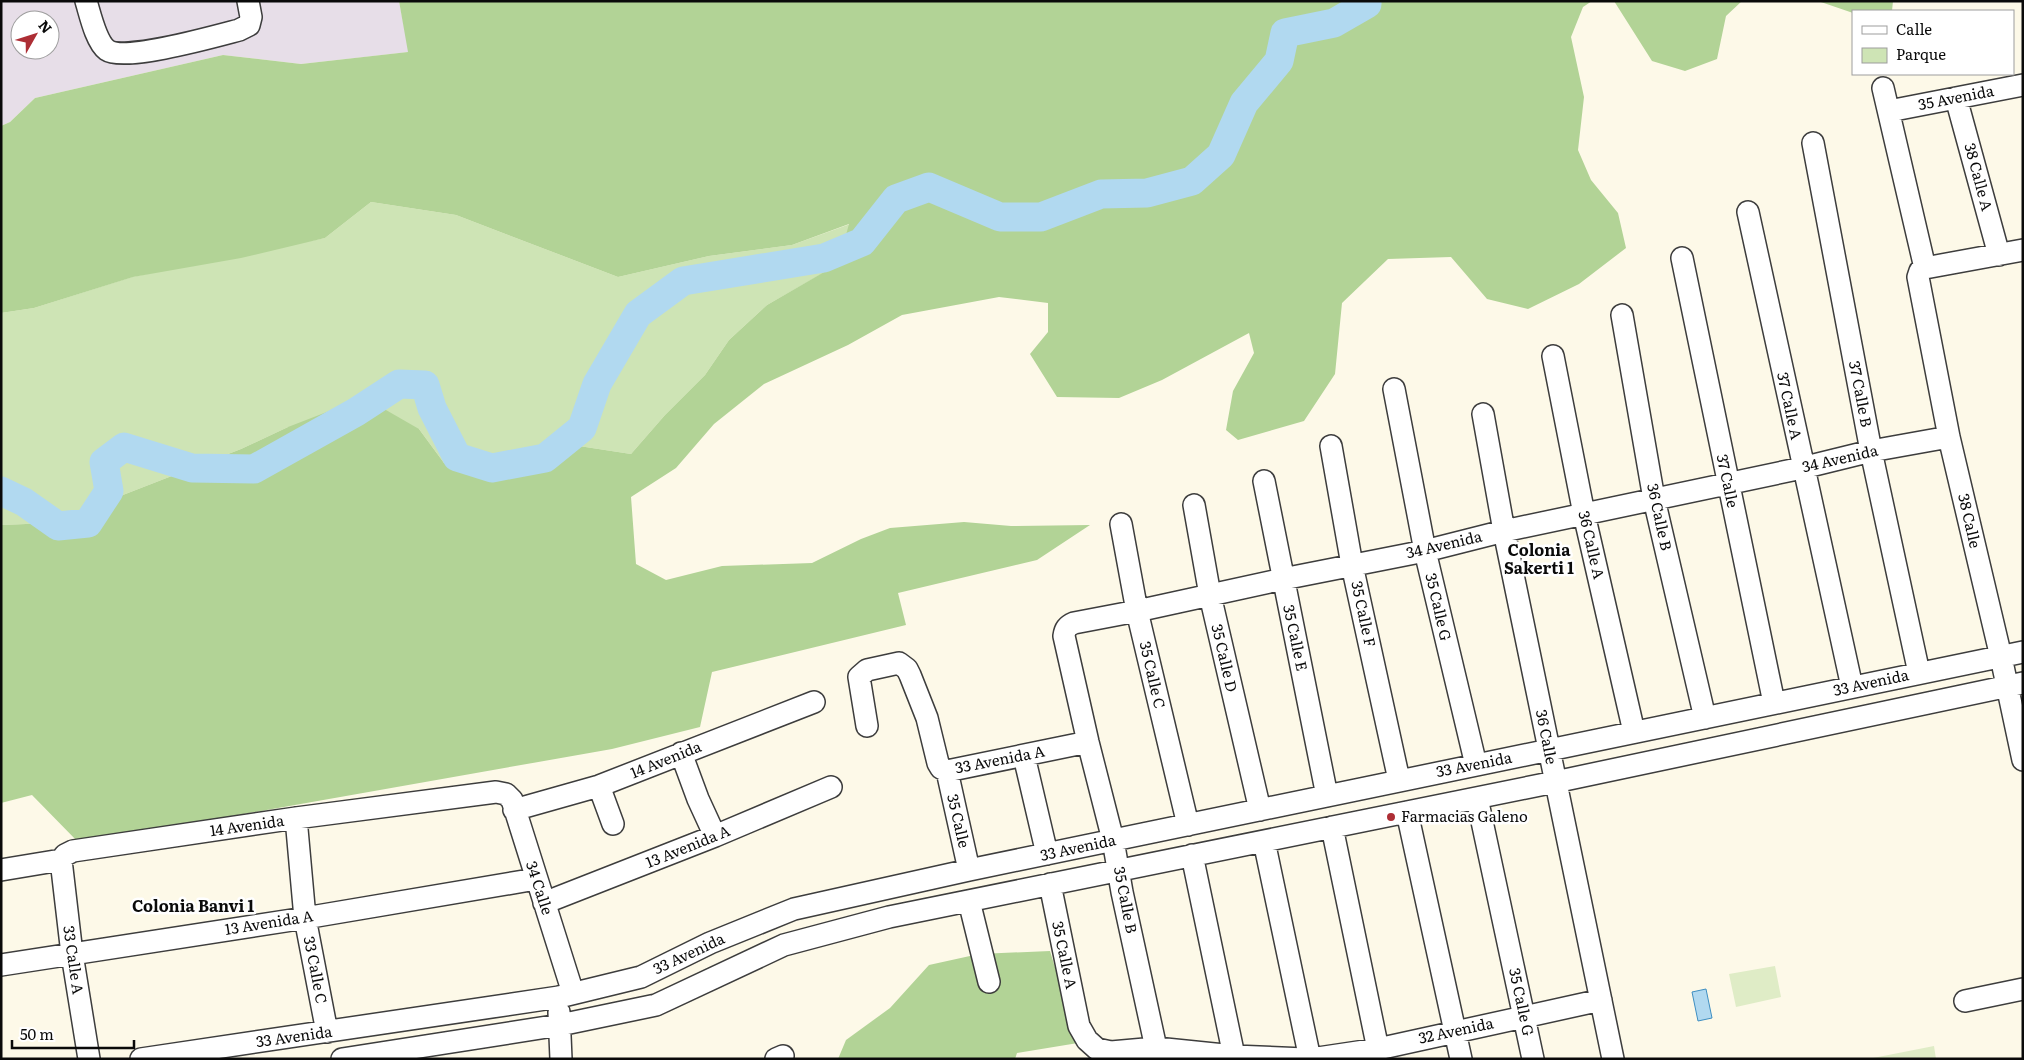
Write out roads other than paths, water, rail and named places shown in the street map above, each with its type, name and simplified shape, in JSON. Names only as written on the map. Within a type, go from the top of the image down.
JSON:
[{"type":"street","points":[[86,1],[96,33],[106,50],[118,54],[142,52],[239,30],[249,25],[251,17],[248,1]]},
{"type":"street","name":"35 Avenida","points":[[1889,111],[2023,85]]},
{"type":"street","name":"38 Calle","points":[[1883,88],[1922,275],[1949,437],[2001,656],[2015,684],[2023,760]]},
{"type":"street","name":"38 Calle A","points":[[1956,98],[1999,255]]},
{"type":"street","name":"37 Calle B","points":[[1813,143],[1871,451],[1920,673]]},
{"type":"street","name":"37 Calle A","points":[[1748,212],[1802,468],[1852,687]]},
{"type":"street","points":[[1922,275],[2023,250]]},
{"type":"street","name":"37 Calle","points":[[1682,258],[1774,703]]},
{"type":"street","name":"36 Calle B","points":[[1622,315],[1654,499],[1705,718]]},
{"type":"street","name":"36 Calle A","points":[[1553,356],[1584,514],[1634,732]]},
{"type":"street","name":"35 Calle G","points":[[1394,389],[1425,550],[1476,765]]},
{"type":"street","name":"36 Calle","points":[[1483,414],[1504,531],[1612,1059]]},
{"type":"street","name":"34 Avenida","points":[[1064,636],[1065,630],[1074,623],[1425,550],[1504,531],[1802,468],[1871,451],[1949,437]]},
{"type":"street","name":"35 Calle F","points":[[1331,446],[1352,565],[1399,780]]},
{"type":"street","name":"35 Calle E","points":[[1264,481],[1282,579],[1327,796]]},
{"type":"street","name":"35 Calle D","points":[[1194,505],[1210,595],[1260,810]]},
{"type":"street","name":"35 Calle C","points":[[1121,524],[1137,611],[1188,824]]},
{"type":"street","name":"35 Calle B","points":[[1064,636],[1113,840],[1156,1048]]},
{"type":"street","name":"33 Avenida","points":[[141,1059],[566,995],[640,977],[710,943],[794,909],[1188,824],[2023,652]]},
{"type":"street","name":"33 Avenida A","points":[[867,726],[859,677],[867,670],[899,663],[904,666],[910,675],[927,718],[938,763],[941,768],[947,771],[1088,742]]},
{"type":"street","name":"33 Avenida","points":[[355,1058],[560,1025],[656,1005],[784,945],[888,917],[1555,782],[2015,684]]},
{"type":"street","name":"14 Avenida","points":[[514,810],[599,786],[814,702]]},
{"type":"street","points":[[681,753],[698,799],[715,836]]},
{"type":"street","points":[[1024,756],[1047,854]]},
{"type":"street","name":"35 Calle","points":[[947,771],[969,870]]},
{"type":"street","points":[[599,786],[613,824]]},
{"type":"street","name":"13 Avenida A","points":[[544,903],[715,836],[831,787]]},
{"type":"street","name":"14 Avenida","points":[[1,870],[61,860],[72,851],[296,818],[496,792]]},
{"type":"street","name":"34 Calle","points":[[496,792],[506,794],[512,800],[544,903],[566,995],[560,1025],[561,1059]]},
{"type":"street","name":"35 Calle G","points":[[1477,798],[1533,1059]]},
{"type":"street","points":[[1407,812],[1461,1059]]},
{"type":"street","name":"33 Calle C","points":[[296,818],[304,918],[328,1032]]},
{"type":"street","points":[[1332,827],[1379,1054]]},
{"type":"street","points":[[1264,841],[1310,1059]]},
{"type":"street","points":[[1192,856],[1234,1056]]},
{"type":"street","name":"33 Calle A","points":[[61,860],[72,954],[89,1059]]},
{"type":"street","name":"13 Avenida A","points":[[1,964],[304,918],[536,879]]},
{"type":"street","name":"35 Calle A","points":[[1050,884],[1079,1026],[1087,1040],[1097,1049],[1111,1052],[1156,1048]]},
{"type":"street","points":[[969,901],[989,982]]},
{"type":"street","points":[[1966,1001],[2023,989]]},
{"type":"street","name":"32 Avenida","points":[[1310,1059],[1379,1054],[1455,1032],[1600,1000]]},
{"type":"street","points":[[1156,1048],[1234,1056],[1305,1059]]},
{"type":"water","points":[[1706,989],[1712,1018],[1698,1021],[1692,992]]},
{"type":"waterway","points":[[1,491],[24,502],[58,526],[88,523],[109,491],[104,462],[124,447],[192,468],[254,469],[356,412],[399,384],[425,385],[432,408],[457,457],[492,468],[545,458],[582,428],[597,384],[638,314],[683,281],[824,258],[862,242],[896,199],[929,187],[1000,217],[1041,217],[1101,194],[1147,193],[1192,181],[1221,155],[1244,103],[1279,61],[1285,33],[1334,23],[1367,4],[1367,1]]},
{"type":"place","name":"Farmacias Galeno","points":[[1391,817]]},
{"type":"district","name":"Colonia Sakerti 1","points":[[1539,559]]},
{"type":"district","name":"Colonia Banvi 1","points":[[193,906]]}]
